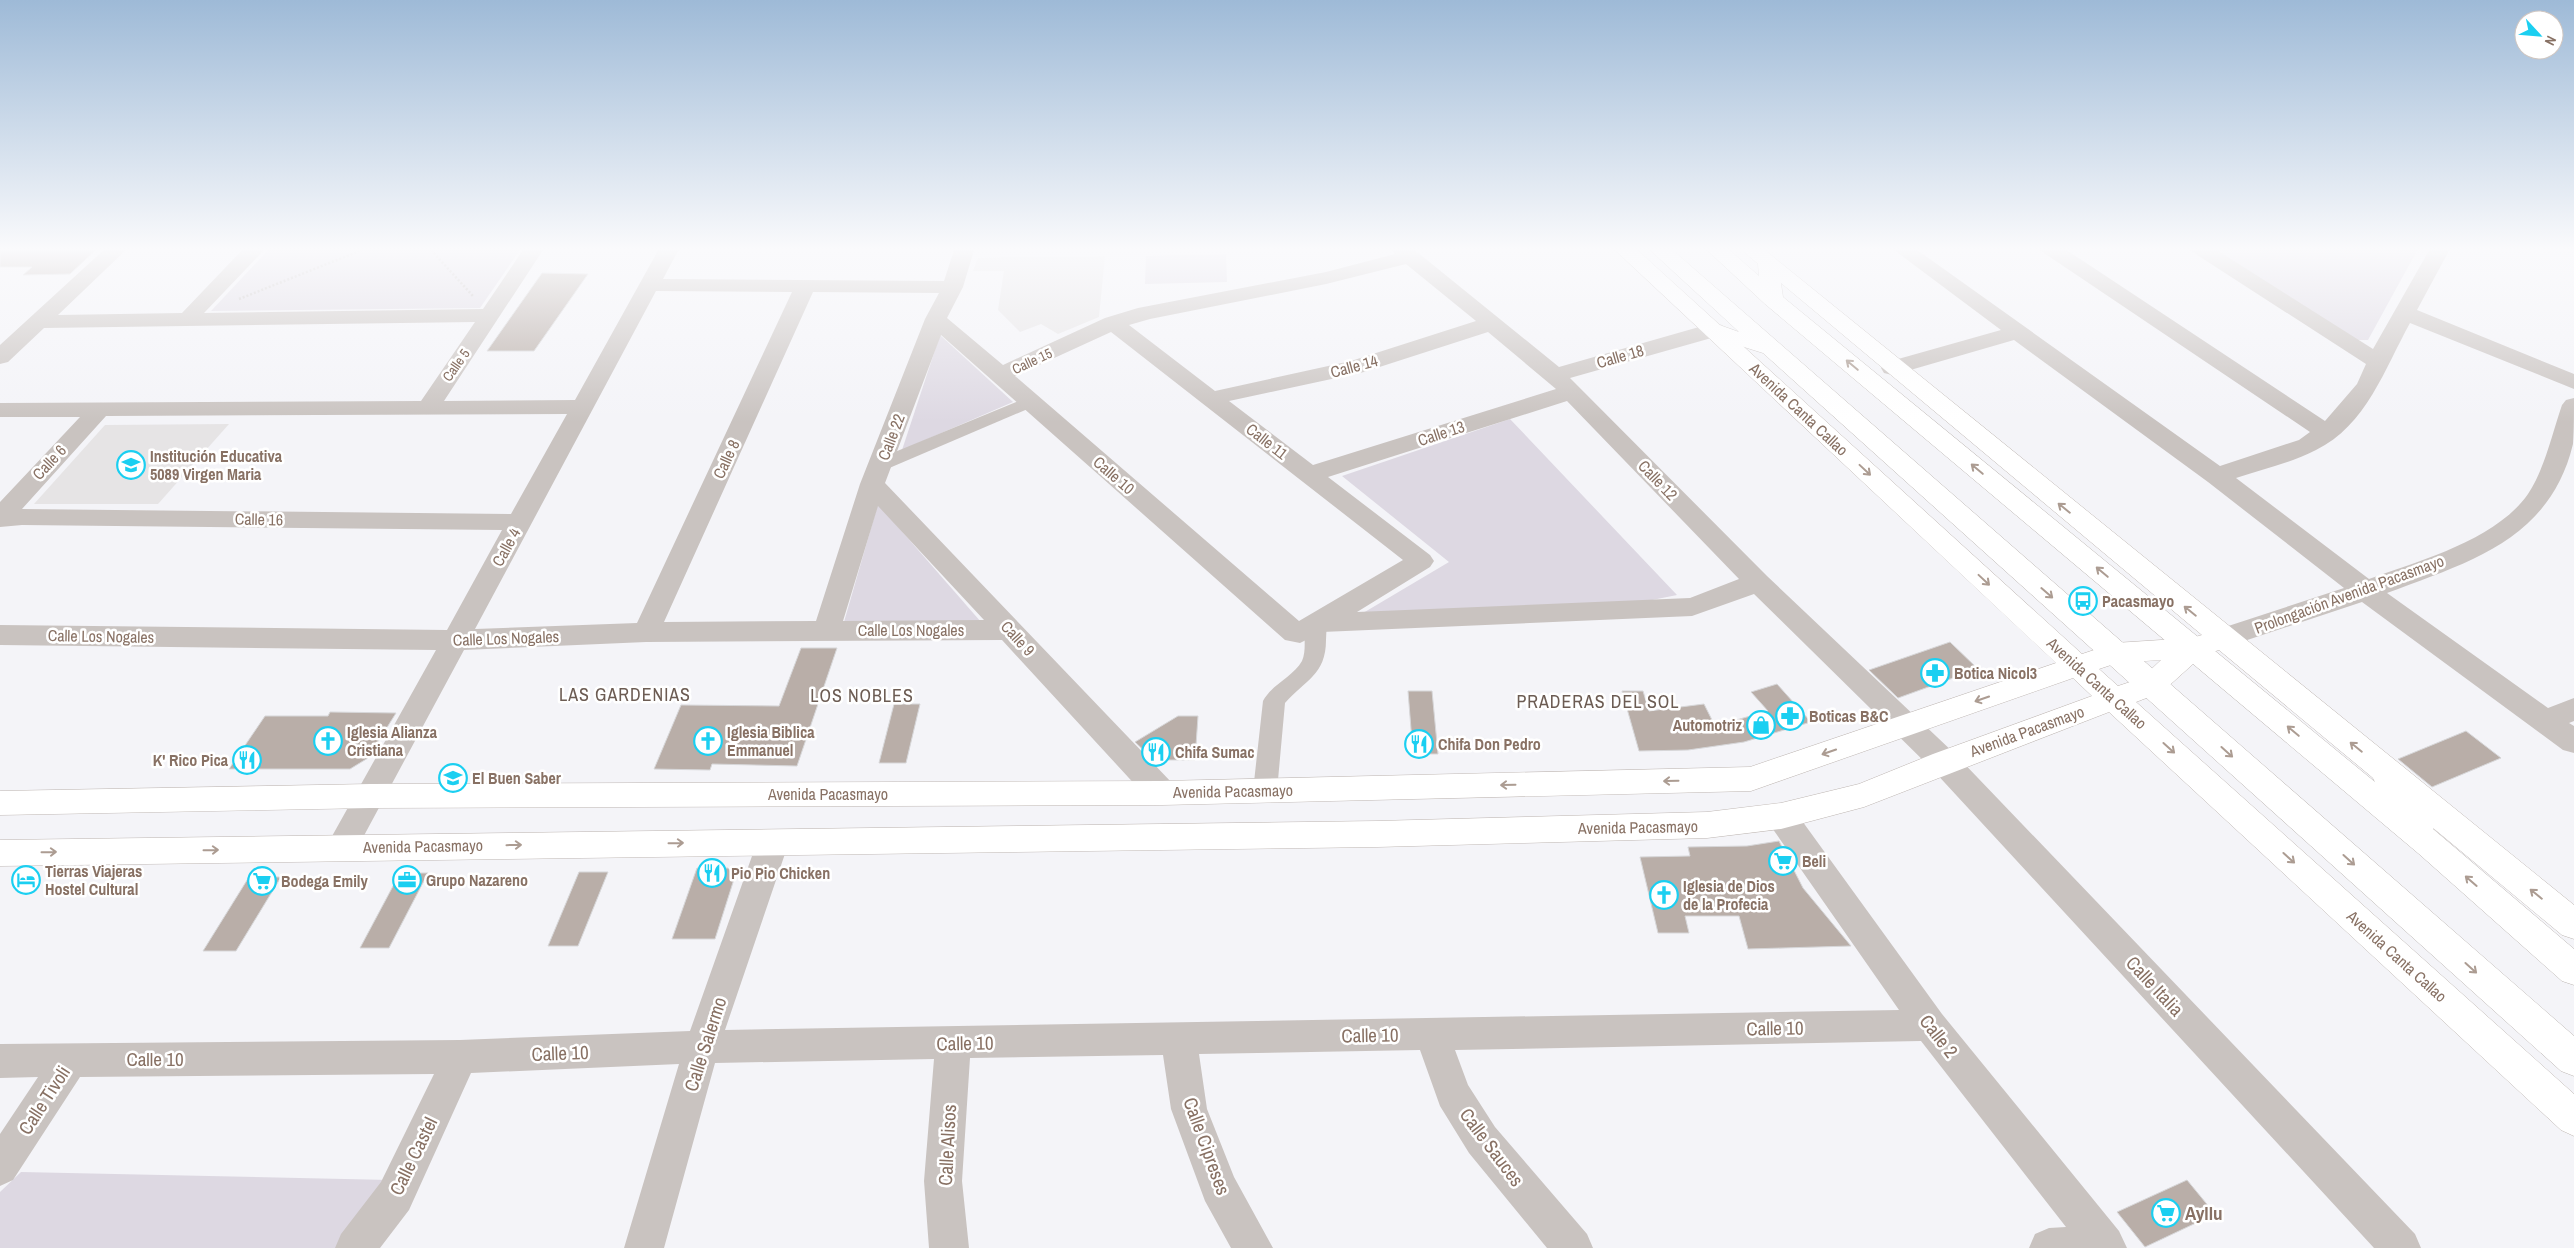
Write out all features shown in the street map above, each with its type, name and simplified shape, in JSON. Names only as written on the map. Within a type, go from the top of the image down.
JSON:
[{"type":"main road","name":"Avenida Canta Callao","points":[[1687,305],[2114,699],[2574,1118]]},
{"type":"main road","name":"Avenida Canta Callao","points":[[1722,305],[2574,1059]]},
{"type":"main road","points":[[1781,305],[2430,845],[2574,970]]},
{"type":"main road","points":[[1817,305],[2574,925]]},
{"type":"main road","points":[[1714,330],[1774,352]]},
{"type":"main road","name":"Prolongación Avenida Pacasmayo","points":[[2193,648],[2223,638]]},
{"type":"main road","name":"Avenida Pacasmayo","points":[[0,803],[370,796],[1162,793],[1751,779],[2116,653],[2193,648]]},
{"type":"main road","name":"Avenida Pacasmayo","points":[[0,853],[773,842],[1707,825],[1781,816],[1864,795],[1944,762],[2152,685],[2193,648]]},
{"type":"main road","points":[[2022,685],[2022,697],[2033,710],[2052,718],[2060,718]]},
{"type":"main road","points":[[2384,770],[2430,845]]},
{"type":"street","points":[[0,357],[56,305]]},
{"type":"street","points":[[188,320],[200,305]]},
{"type":"street","name":"Calle 5","points":[[428,408],[497,305]]},
{"type":"street","name":"Calle 4","points":[[342,847],[640,305]]},
{"type":"street","name":"Calle 8","points":[[646,632],[797,305]]},
{"type":"street","name":"Calle 22","points":[[828,630],[876,474],[936,319],[943,305]]},
{"type":"street","name":"Calle 15","points":[[1002,374],[1113,322],[1186,305]]},
{"type":"street","name":"Calle 12","points":[[1470,305],[1564,383],[1758,582],[1906,726]]},
{"type":"street","points":[[1981,305],[2218,476],[2366,591],[2574,742]]},
{"type":"street","points":[[2136,305],[2326,432]]},
{"type":"street","points":[[2289,305],[2378,362]]},
{"type":"street","points":[[2218,476],[2308,445],[2339,422],[2368,385],[2378,362],[2409,305]]},
{"type":"street","points":[[2405,313],[2574,382]]},
{"type":"street","points":[[38,322],[490,315]]},
{"type":"street","name":"Calle 10","points":[[936,319],[1002,374],[1030,401],[1304,628]]},
{"type":"street","name":"Calle 11","points":[[1113,322],[1421,561],[1304,628]]},
{"type":"street","name":"Calle 14","points":[[1212,398],[1356,367],[1493,324]]},
{"type":"street","name":"Calle 18","points":[[1564,383],[1714,330]]},
{"type":"street","points":[[1892,368],[2018,332]]},
{"type":"street","name":"Calle 13","points":[[1310,474],[1564,383]]},
{"type":"street","points":[[876,474],[1030,401]]},
{"type":"street","name":"Prolongación Avenida Pacasmayo","points":[[2223,638],[2366,591],[2471,549],[2504,530],[2530,509],[2547,479],[2574,405]]},
{"type":"street","points":[[0,410],[582,407]]},
{"type":"street","name":"Calle 6","points":[[0,518],[100,409]]},
{"type":"street","name":"Calle 9","points":[[876,474],[1011,630],[1162,793]]},
{"type":"street","name":"Calle 16","points":[[0,518],[519,522]]},
{"type":"street","points":[[1265,791],[1274,701],[1280,691],[1305,673],[1313,661],[1304,628],[1692,608],[1758,582]]},
{"type":"street","name":"Calle Los Nogales","points":[[0,635],[455,640],[646,632],[1011,630]]},
{"type":"street","points":[[2546,721],[2574,708]]},
{"type":"street","name":"Calle Italia","points":[[1906,726],[1944,762],[2401,1248]]},
{"type":"street","name":"Calle 2","points":[[1781,816],[1930,1025],[2106,1246]]},
{"type":"street","name":"Calle Salermo","points":[[644,1248],[702,1047],[773,842]]},
{"type":"street","name":"Calle 10","points":[[0,1061],[460,1057],[702,1047],[1930,1025]]},
{"type":"street","name":"Calle Sauces","points":[[1432,1034],[1453,1094],[1482,1140],[1573,1248]]},
{"type":"street","name":"Calle Cipreses","points":[[1179,1039],[1189,1109],[1219,1188],[1253,1248]]},
{"type":"street","name":"Calle Alisos","points":[[949,1248],[943,1181],[953,1043]]},
{"type":"street","name":"Calle Castel","points":[[355,1248],[395,1196],[460,1057]]},
{"type":"street","name":"Calle Tivoli","points":[[0,1166],[71,1059]]},
{"type":"street","points":[[2049,1248],[2106,1246]]},
{"type":"path","points":[[481,305],[490,315]]},
{"type":"shaded area","points":[[216,305],[482,305],[480,308],[211,311]]},
{"type":"shaded area","points":[[999,305],[1100,305],[1099,317],[1058,334],[1041,324],[1020,332],[998,310]]},
{"type":"shaded area","points":[[2301,305],[2387,305],[2368,340],[2356,340]]},
{"type":"shaded area","points":[[940,335],[1013,402],[902,450]]},
{"type":"shaded area","points":[[1510,419],[1677,595],[1637,603],[1358,616],[1449,562],[1342,476]]},
{"type":"shaded area","name":"Institución Educativa 5089 Virgen Maria","points":[[229,424],[158,504],[34,504],[105,425]]},
{"type":"shaded area","points":[[878,504],[981,622],[844,622]]},
{"type":"shaded area","points":[[21,1172],[390,1180],[339,1248],[0,1248],[0,1192]]},
{"type":"building","points":[[519,305],[566,305],[534,351],[487,351]]},
{"type":"building","points":[[1950,642],[1978,669],[1898,698],[1869,670]]},
{"type":"building","points":[[801,648],[837,648],[797,766],[712,764],[710,770],[654,769],[681,705],[779,706]]},
{"type":"building","points":[[1777,684],[1811,722],[1744,742],[1688,750],[1639,751],[1622,691],[1643,691],[1649,711],[1704,704],[1715,726],[1768,711],[1751,692]]},
{"type":"building","points":[[1408,691],[1432,691],[1438,754],[1413,754]]},
{"type":"building","points":[[894,704],[920,704],[906,763],[879,763]]},
{"type":"building","points":[[330,712],[396,713],[368,758],[350,769],[229,769],[265,716],[328,716]]},
{"type":"building","points":[[1178,716],[1198,716],[1195,760],[1154,760],[1135,742]]},
{"type":"building","points":[[2466,731],[2501,758],[2432,787],[2398,759]]},
{"type":"building","points":[[1779,841],[1803,888],[1851,946],[1748,949],[1739,916],[1685,916],[1689,933],[1658,933],[1640,857],[1690,856],[1688,847],[1747,846]]},
{"type":"building","points":[[697,868],[728,868],[735,876],[715,939],[672,939]]},
{"type":"building","points":[[579,872],[608,872],[578,946],[548,946]]},
{"type":"building","points":[[400,873],[428,873],[389,948],[360,948]]},
{"type":"building","points":[[249,877],[281,877],[236,951],[203,951]]},
{"type":"building","name":"Ayllu","points":[[2187,1180],[2215,1214],[2145,1247],[2117,1212]]},
{"type":"place","name":"Institución Educativa 5089 Virgen Maria","points":[[131,465]]},
{"type":"place","name":"Pacasmayo","points":[[2083,601]]},
{"type":"place","name":"Botica Nicol3","points":[[1935,673]]},
{"type":"place","name":"Boticas B&C","points":[[1790,716]]},
{"type":"place","name":"Automotriz","points":[[1761,725]]},
{"type":"place","name":"Iglesia Alianza Cristiana","points":[[328,741]]},
{"type":"place","name":"Iglesia Biblica Emmanuel","points":[[708,741]]},
{"type":"place","name":"Chifa Don Pedro","points":[[1419,744]]},
{"type":"place","name":"Chifa Sumac","points":[[1156,752]]},
{"type":"place","name":"K' Rico Pica","points":[[247,760]]},
{"type":"place","name":"El Buen Saber","points":[[453,778]]},
{"type":"place","name":"Beli","points":[[1783,861]]},
{"type":"place","name":"Pio Pio Chicken","points":[[712,873]]},
{"type":"place","name":"Tierras Viajeras Hostel Cultural","points":[[26,880]]},
{"type":"place","name":"Grupo Nazareno","points":[[407,880]]},
{"type":"place","name":"Bodega Emily","points":[[262,881]]},
{"type":"place","name":"Iglesia de Dios de la Profecia","points":[[1664,895]]},
{"type":"place","name":"Ayllu","points":[[2166,1213]]},
{"type":"district","name":"LAS GARDENIAS","points":[[625,695]]},
{"type":"district","name":"LOS NOBLES","points":[[862,696]]},
{"type":"district","name":"PRADERAS DEL SOL","points":[[1598,702]]}]
